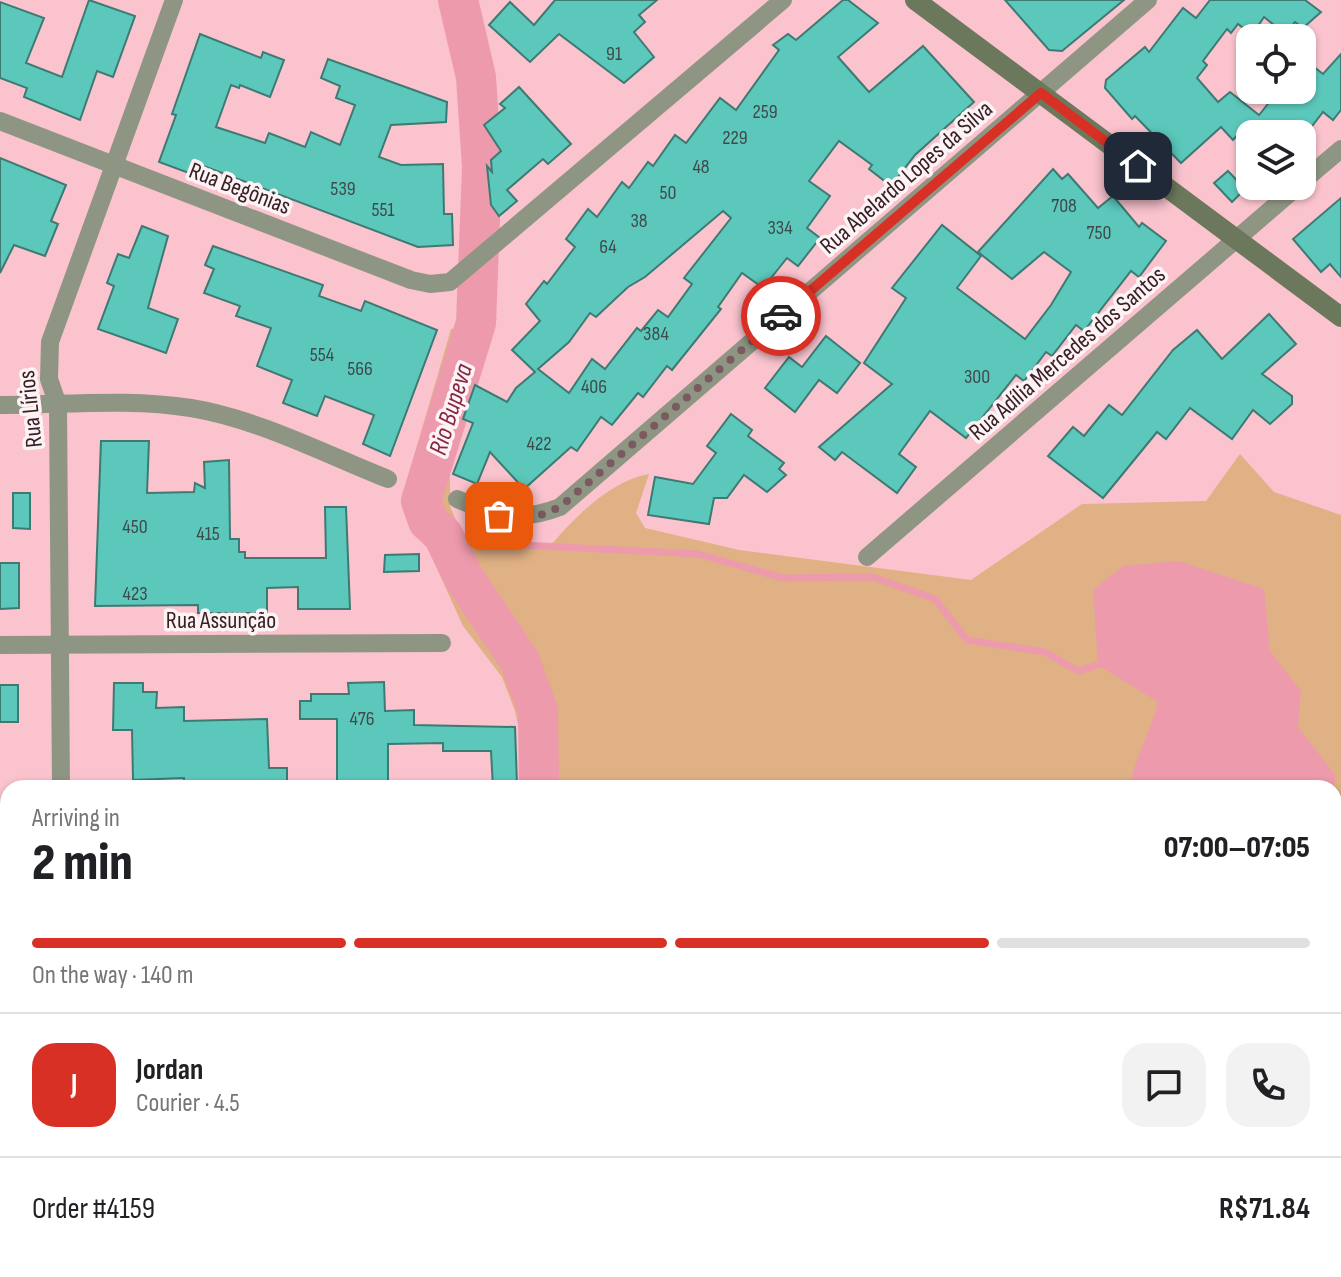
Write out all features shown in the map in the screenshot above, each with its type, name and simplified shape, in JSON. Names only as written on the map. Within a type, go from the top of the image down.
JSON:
[{"type":"main road","points":[[915,0],[1341,317]]},
{"type":"street","name":"Rua Lírios","points":[[61,780],[58,405],[49,379],[50,342],[174,0]]},
{"type":"street","name":"Rua Begônias","points":[[0,121],[411,280],[430,284],[450,282],[494,248],[783,0]]},
{"type":"street","name":"Rua Abelardo Lopes da Silva","points":[[457,499],[499,516],[519,518],[560,507],[1148,0]]},
{"type":"street","name":"Rua Adília Mercedes dos Santos","points":[[1316,170],[1341,149]]},
{"type":"street","name":"Rua Adília Mercedes dos Santos","points":[[867,557],[1281,200]]},
{"type":"street","points":[[0,405],[149,404],[191,408],[230,417],[388,479]]},
{"type":"street","name":"Rua Assunção","points":[[0,645],[442,643]]},
{"type":"shaded area","points":[[497,318],[450,446],[450,506],[465,542],[551,545],[607,492],[649,474],[636,513],[645,528],[739,550],[971,580],[1082,504],[1206,501],[1240,454],[1274,492],[1341,515],[1341,780],[527,780],[527,765],[515,711],[502,677],[463,626],[403,494],[451,329]]},
{"type":"shaded area","points":[[1178,561],[1264,589],[1270,651],[1301,691],[1298,727],[1336,776],[1335,780],[1132,780],[1158,702],[1098,665],[1093,590],[1123,566]]},
{"type":"building","points":[[89,0],[135,16],[113,77],[97,71],[80,120],[24,97],[27,88],[0,78],[0,2],[44,18],[26,63],[62,77]]},
{"type":"building","points":[[555,0],[657,0],[639,15],[645,22],[634,32],[654,57],[624,83],[559,34],[530,62],[489,25],[510,2],[534,25]]},
{"type":"building","points":[[843,0],[848,0],[878,23],[838,57],[869,92],[923,46],[974,102],[915,155],[891,186],[869,169],[872,165],[839,141],[809,181],[830,196],[807,228],[820,238],[798,266],[787,258],[763,288],[742,273],[718,307],[721,309],[672,370],[667,366],[643,397],[638,393],[612,425],[601,417],[577,451],[571,447],[524,489],[490,452],[477,484],[453,474],[473,423],[463,419],[475,385],[507,402],[516,388],[535,372],[512,350],[540,321],[526,304],[544,281],[547,284],[575,247],[566,239],[588,209],[597,217],[622,182],[629,188],[648,162],[653,166],[675,135],[686,143],[720,98],[736,110],[779,50],[773,45],[788,34],[796,40]],"holes":[[[723,211],[731,218],[684,278],[692,284],[668,317],[658,310],[641,331],[637,328],[605,369],[592,359],[569,393],[538,369],[569,342],[590,313],[596,317],[628,287],[645,277]]]},
{"type":"building","points":[[1005,0],[1124,0],[1062,51],[1049,50]]},
{"type":"building","points":[[1210,0],[1305,0],[1321,12],[1308,24],[1273,24],[1264,17],[1259,24],[1236,24],[1231,33],[1227,29],[1203,61],[1207,65],[1197,78],[1218,102],[1230,92],[1236,97],[1236,104],[1245,104],[1259,115],[1268,104],[1316,104],[1316,69],[1323,74],[1341,54],[1341,110],[1333,120],[1323,112],[1316,121],[1236,120],[1236,137],[1233,140],[1221,127],[1181,163],[1135,116],[1132,119],[1105,88],[1106,80],[1145,47],[1149,52],[1183,8],[1196,18]]},
{"type":"building","points":[[200,34],[261,58],[263,52],[284,60],[270,97],[240,85],[239,88],[231,85],[216,127],[265,143],[269,133],[305,147],[311,132],[340,145],[355,105],[336,98],[340,86],[321,78],[328,59],[447,102],[446,122],[391,125],[379,157],[401,165],[443,164],[444,214],[452,214],[453,245],[418,247],[201,165],[197,176],[159,162]]},
{"type":"building","points":[[519,87],[571,144],[548,164],[543,159],[507,190],[517,201],[499,216],[491,205],[487,166],[492,172],[491,160],[501,151],[484,125],[505,108],[500,104]]},
{"type":"building","points":[[0,158],[66,185],[51,221],[58,224],[45,256],[14,245],[0,273]]},
{"type":"building","points":[[1053,169],[1062,179],[1068,174],[1098,208],[1113,196],[1139,227],[1142,223],[1166,241],[1139,277],[1131,271],[1084,331],[1076,325],[1052,356],[1046,352],[1024,381],[1016,375],[966,438],[930,411],[899,454],[916,467],[897,493],[842,452],[835,460],[819,447],[892,384],[864,363],[906,298],[892,288],[942,225],[981,256],[957,288],[1025,339],[1051,305],[1071,272],[1044,252],[1012,279],[978,252]]},
{"type":"building","points":[[1228,171],[1236,179],[1236,198],[1232,202],[1214,183]]},
{"type":"building","points":[[1341,198],[1341,277],[1330,264],[1321,272],[1293,239]]},
{"type":"building","points":[[142,226],[168,236],[148,308],[178,319],[166,353],[98,329],[114,286],[107,283],[118,254],[129,258]]},
{"type":"building","points":[[213,246],[323,285],[319,296],[361,311],[365,301],[437,330],[390,456],[363,444],[374,415],[325,396],[317,416],[283,403],[292,380],[257,366],[271,328],[236,316],[240,306],[204,293],[214,269],[205,265]]},
{"type":"building","points":[[1269,314],[1296,344],[1262,374],[1292,396],[1292,404],[1270,424],[1253,410],[1232,439],[1190,408],[1166,439],[1157,432],[1103,498],[1048,456],[1073,427],[1084,436],[1109,405],[1122,415],[1173,350],[1197,330],[1222,359]]},
{"type":"building","points":[[826,336],[860,363],[837,393],[819,380],[795,412],[765,388],[789,357],[802,367]]},
{"type":"building","points":[[731,414],[752,430],[748,436],[784,463],[779,469],[786,475],[767,492],[744,475],[727,498],[714,498],[709,524],[648,515],[655,477],[693,484],[716,453],[707,446]]},
{"type":"building","points":[[101,441],[149,441],[147,493],[194,492],[195,483],[205,488],[204,462],[229,460],[230,539],[239,539],[239,552],[245,552],[245,558],[326,558],[325,507],[346,507],[350,609],[298,609],[298,587],[267,588],[267,613],[198,613],[198,605],[95,606]]},
{"type":"building","points":[[13,493],[30,493],[30,529],[13,528]]},
{"type":"building","points":[[419,554],[419,571],[384,572],[385,555]]},
{"type":"building","points":[[0,563],[19,563],[19,608],[0,609]]},
{"type":"building","points":[[384,682],[385,711],[414,710],[414,725],[515,727],[517,780],[493,780],[491,751],[443,751],[443,743],[388,744],[388,780],[337,780],[337,719],[300,719],[300,701],[311,701],[311,694],[349,694],[348,683]]},
{"type":"building","points":[[114,683],[143,683],[143,692],[157,692],[156,708],[184,707],[184,721],[267,719],[269,768],[287,768],[287,780],[133,780],[132,730],[113,730]]},
{"type":"building","points":[[0,685],[18,685],[18,722],[0,722]]},
{"type":"waterway","name":"Rio Bupeva","points":[[458,0],[476,77],[482,167],[476,323],[421,501],[428,521],[443,535],[464,578],[520,661],[538,711],[539,780]]},
{"type":"waterway","points":[[443,535],[465,542],[698,554],[783,578],[873,577],[935,599],[967,640],[1045,652],[1078,671],[1098,665]]},
{"type":"way so far","points":[[499,516],[538,516],[560,507],[781,316]]},
{"type":"route","points":[[781,316],[1041,93],[1138,166]]}]
